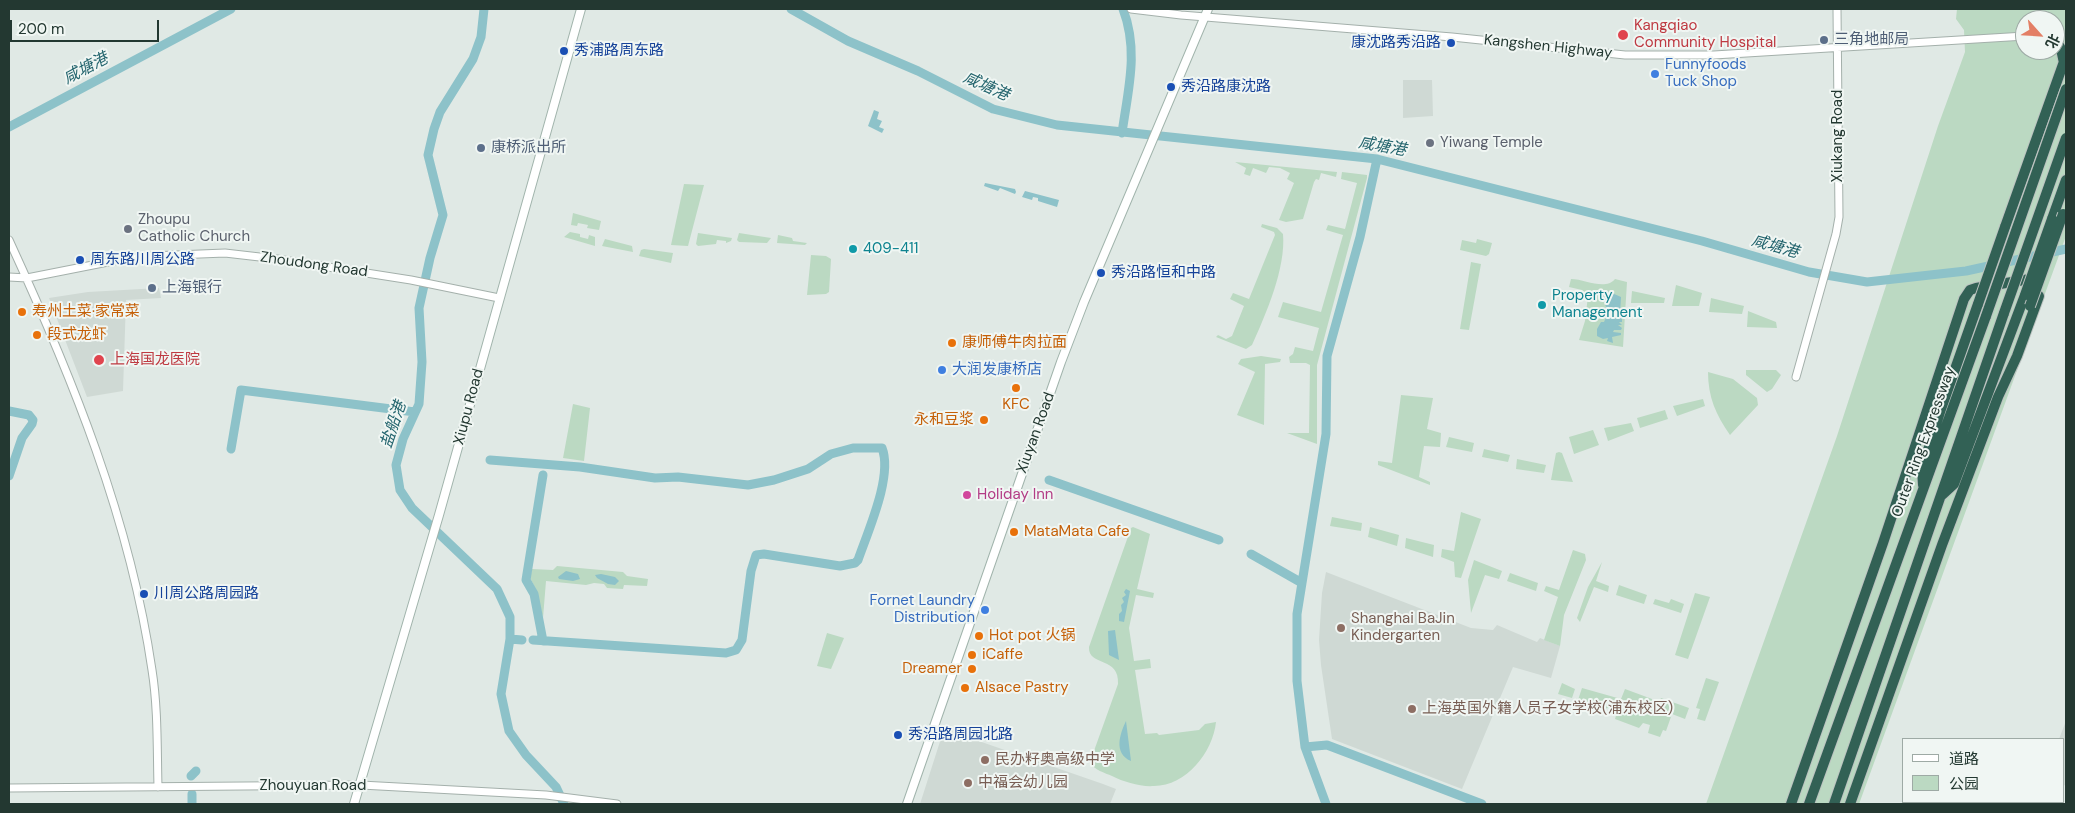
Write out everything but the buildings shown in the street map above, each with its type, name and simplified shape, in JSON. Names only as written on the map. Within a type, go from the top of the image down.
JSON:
[{"type":"highway","points":[[1923,488],[1922,469],[1968,331],[2065,60]]},
{"type":"highway","name":"Outer Ring Expressway","points":[[1809,804],[2066,89]]},
{"type":"highway","points":[[1834,804],[2066,138]]},
{"type":"highway","points":[[1940,497],[1954,484],[1990,392],[2066,180]]},
{"type":"highway","points":[[1850,804],[1940,551],[2008,373],[2065,210]]},
{"type":"highway","points":[[1791,804],[1883,544],[1966,294],[1976,288],[2030,279],[2036,281],[2040,287],[2040,294],[2017,356],[2008,373]]},
{"type":"highway","points":[[1920,431],[1959,344],[1968,331]]},
{"type":"highway","points":[[1990,392],[2012,358]]},
{"type":"main road","name":"Xiupu Road","points":[[354,804],[439,515],[580,9]]},
{"type":"main road","points":[[1204,17],[1208,9]]},
{"type":"main road","name":"Xiuyan Road","points":[[907,804],[1061,362],[1084,302],[1204,17]]},
{"type":"street","name":"Kangshen Highway","points":[[1131,9],[1204,17],[1461,38],[1625,55],[1714,55],[1838,49],[1895,43],[2015,37]]},
{"type":"street","name":"Xiukang Road","points":[[1796,377],[1839,217],[1837,9]]},
{"type":"street","points":[[9,240],[80,403],[104,472],[129,556],[152,672],[156,718],[158,787]]},
{"type":"street","name":"Zhoudong Road","points":[[9,278],[27,278],[113,260],[151,256],[224,254],[277,259],[411,280],[499,298]]},
{"type":"street","name":"Zhouyuan Road","points":[[9,788],[361,785],[546,795],[582,798],[616,804]]},
{"type":"shaded area","points":[[1403,80],[1432,80],[1433,116],[1403,118]]},
{"type":"shaded area","name":"上海国龙医院","points":[[159,288],[161,298],[126,300],[123,391],[87,397],[49,298],[88,292]]},
{"type":"shaded area","name":"上海英国外籍人员子女学校(浦东校区)","points":[[1326,572],[1471,628],[1493,630],[1497,625],[1537,642],[1540,638],[1560,646],[1551,678],[1513,667],[1462,789],[1332,739],[1319,640],[1322,593]]},
{"type":"shaded area","points":[[2066,721],[2066,786],[2065,738],[2059,738]]},
{"type":"shaded area","name":"民办籽奥高级中学","points":[[944,729],[1116,789],[1110,804],[920,804]]},
{"type":"green space","points":[[1957,9],[2066,9],[2066,236],[1859,804],[1706,804],[1837,436],[1938,126],[1965,52],[1964,30],[1956,19]]},
{"type":"green space","points":[[1235,162],[1337,172],[1336,177],[1321,173],[1319,180],[1316,179],[1314,182],[1303,219],[1286,222],[1279,220],[1294,183],[1287,179],[1290,173],[1280,168],[1269,167],[1266,173],[1253,168],[1250,176],[1244,174],[1246,168]]},
{"type":"green space","points":[[1342,172],[1367,175],[1367,178],[1317,365],[1317,444],[1287,433],[1309,433],[1310,365],[1306,363],[1290,363],[1289,357],[1293,354],[1295,347],[1313,351],[1319,328],[1278,317],[1283,302],[1321,312],[1343,235],[1326,230],[1328,225],[1345,229],[1357,183],[1341,179]]},
{"type":"green space","points":[[684,184],[704,185],[688,246],[671,245]]},
{"type":"green space","points":[[573,213],[601,221],[599,230],[587,228],[588,225],[578,223],[577,226],[571,225]]},
{"type":"green space","points":[[1262,224],[1277,228],[1283,234],[1283,247],[1274,291],[1252,345],[1246,349],[1216,337],[1218,335],[1226,339],[1232,336],[1244,306],[1230,299],[1233,293],[1249,299],[1275,235],[1274,232],[1261,227]]},
{"type":"green space","points":[[570,232],[580,234],[580,237],[588,239],[589,235],[595,237],[595,246],[564,237]]},
{"type":"green space","points":[[698,233],[732,238],[731,241],[726,243],[726,241],[717,240],[716,244],[698,246],[696,244]]},
{"type":"green space","points":[[739,233],[771,238],[767,243],[739,242],[737,240]]},
{"type":"green space","points":[[778,235],[792,238],[793,241],[807,243],[805,245],[777,243]]},
{"type":"green space","points":[[605,239],[632,246],[633,252],[602,246]]},
{"type":"green space","points":[[1477,239],[1492,243],[1489,254],[1486,256],[1460,250],[1462,240],[1476,243]]},
{"type":"green space","points":[[641,250],[673,253],[671,263],[639,256]]},
{"type":"green space","points":[[811,255],[826,256],[831,259],[829,292],[826,294],[807,295]]},
{"type":"green space","points":[[1471,262],[1481,264],[1469,330],[1460,329]]},
{"type":"green space","points":[[1571,279],[1594,284],[1606,284],[1615,279],[1627,282],[1623,347],[1579,340],[1585,321],[1588,296],[1582,290],[1569,287]]},
{"type":"green space","points":[[1676,285],[1702,293],[1699,306],[1672,306]]},
{"type":"green space","points":[[1632,291],[1665,298],[1664,303],[1631,303]]},
{"type":"green space","points":[[1711,298],[1744,306],[1742,314],[1709,312]]},
{"type":"green space","points":[[1748,311],[1776,322],[1777,328],[1747,327]]},
{"type":"green space","points":[[1261,356],[1281,359],[1280,362],[1265,364],[1264,425],[1237,415],[1255,372],[1238,364],[1241,359]]},
{"type":"green space","points":[[1746,370],[1776,370],[1781,375],[1772,389],[1767,392],[1746,375]]},
{"type":"green space","points":[[1708,372],[1733,379],[1757,398],[1758,405],[1730,435],[1714,405],[1709,390]]},
{"type":"green space","points":[[1401,395],[1433,398],[1427,429],[1441,433],[1440,447],[1424,446],[1419,477],[1430,482],[1430,485],[1378,465],[1378,461],[1392,463]]},
{"type":"green space","points":[[1703,399],[1705,406],[1677,416],[1673,406]]},
{"type":"green space","points":[[573,404],[590,408],[584,461],[563,458]]},
{"type":"green space","points":[[1665,410],[1668,419],[1640,428],[1637,418]]},
{"type":"green space","points":[[1631,423],[1634,431],[1608,441],[1604,428]]},
{"type":"green space","points":[[1593,430],[1599,445],[1574,454],[1569,437]]},
{"type":"green space","points":[[1449,437],[1474,443],[1472,452],[1446,447]]},
{"type":"green space","points":[[1484,449],[1510,455],[1508,462],[1482,457]]},
{"type":"green space","points":[[1556,453],[1562,453],[1573,482],[1551,480]]},
{"type":"green space","points":[[1517,459],[1546,465],[1544,473],[1516,469]]},
{"type":"green space","points":[[1461,512],[1481,519],[1461,578],[1455,577],[1454,562],[1441,557],[1442,549],[1454,551]]},
{"type":"green space","points":[[1332,517],[1362,523],[1361,531],[1330,526]]},
{"type":"green space","points":[[1133,527],[1150,534],[1137,589],[1154,593],[1153,598],[1136,595],[1129,628],[1134,661],[1150,659],[1151,668],[1135,670],[1145,734],[1157,733],[1159,735],[1199,730],[1205,724],[1216,722],[1210,745],[1196,765],[1177,780],[1154,786],[1138,785],[1122,780],[1097,769],[1090,762],[1118,684],[1114,669],[1093,657],[1089,647],[1131,528]]},
{"type":"green space","points":[[1370,527],[1399,535],[1397,546],[1368,537]]},
{"type":"green space","points":[[1406,538],[1434,545],[1433,557],[1405,548]]},
{"type":"green space","points":[[1573,550],[1585,554],[1586,560],[1564,615],[1560,646],[1544,640],[1558,597],[1544,591],[1546,586],[1559,590]]},
{"type":"green space","points":[[1474,560],[1502,571],[1499,579],[1485,575],[1471,613],[1468,580]]},
{"type":"green space","points":[[1602,562],[1596,581],[1609,586],[1608,592],[1594,587],[1580,622],[1577,618],[1588,587]]},
{"type":"green space","points":[[557,566],[623,572],[627,576],[648,579],[647,586],[624,585],[623,589],[607,588],[604,584],[594,583],[586,585],[546,581],[543,618],[536,589],[530,578],[532,569],[553,570]]},
{"type":"green space","points":[[1510,573],[1538,583],[1536,591],[1507,581]]},
{"type":"green space","points":[[1619,585],[1647,595],[1644,604],[1616,595]]},
{"type":"green space","points":[[1695,593],[1710,597],[1688,659],[1675,655]]},
{"type":"green space","points":[[1655,599],[1669,603],[1671,599],[1684,604],[1681,613],[1653,604]]},
{"type":"green space","points":[[827,633],[844,638],[831,669],[817,666]]},
{"type":"green space","points":[[1706,678],[1719,682],[1705,721],[1697,719],[1700,709],[1696,708]]},
{"type":"green space","points":[[1562,683],[1575,689],[1572,698],[1558,694]]},
{"type":"green space","points":[[1582,688],[1621,699],[1625,689],[1652,699],[1652,702],[1658,705],[1661,698],[1689,708],[1685,719],[1672,714],[1666,731],[1663,730],[1660,737],[1648,733],[1650,725],[1643,723],[1639,728],[1615,719],[1617,712],[1615,709],[1610,707],[1602,710],[1577,703]]},
{"type":"water","points":[[874,110],[879,112],[877,119],[882,121],[879,127],[884,129],[882,133],[868,126]]},
{"type":"water","points":[[985,183],[1015,189],[1016,192],[1015,194],[1000,188],[998,191],[984,186]]},
{"type":"water","points":[[1025,191],[1059,200],[1057,207],[1038,201],[1038,198],[1033,197],[1032,200],[1022,197]]},
{"type":"water","points":[[1612,293],[1621,297],[1620,314],[1622,316],[1622,322],[1619,322],[1622,325],[1618,325],[1622,328],[1621,330],[1614,330],[1613,332],[1621,333],[1621,335],[1612,337],[1613,343],[1607,341],[1608,338],[1603,339],[1597,336],[1597,329],[1601,322],[1604,322],[1607,315],[1605,314],[1607,310],[1603,298],[1607,294]]},
{"type":"water","points":[[566,571],[578,574],[580,579],[573,581],[559,579],[558,577]]},
{"type":"water","points":[[601,574],[615,577],[619,581],[615,585],[608,584],[595,575]]},
{"type":"water","points":[[1126,589],[1130,591],[1124,622],[1119,621],[1119,614],[1122,611],[1121,605],[1124,602],[1122,598],[1126,595],[1124,592]]},
{"type":"water","points":[[1115,630],[1119,660],[1109,655],[1108,631]]},
{"type":"water","points":[[1126,721],[1131,761],[1125,758],[1120,748],[1120,737]]},
{"type":"waterway","name":"咸塘港","points":[[9,127],[231,9]]},
{"type":"waterway","name":"盐船港","points":[[484,9],[481,37],[473,59],[440,112],[428,155],[443,215],[430,258],[419,308],[422,362],[419,404],[403,439],[396,465],[400,490],[412,508],[497,589],[510,617],[510,639],[501,694],[509,731],[526,755],[556,787],[564,804]]},
{"type":"waterway","name":"咸塘港","points":[[791,9],[848,41],[918,71],[993,109],[1057,125],[1377,159],[1702,241],[1809,272],[1867,282],[1966,271],[2066,249]]},
{"type":"waterway","points":[[1122,133],[1131,71],[1130,40],[1123,9]]},
{"type":"waterway","points":[[1326,804],[1305,747],[1297,681],[1297,614],[1326,434],[1327,356],[1360,237],[1377,159]]},
{"type":"waterway","points":[[231,449],[241,390],[415,412]]},
{"type":"waterway","points":[[9,411],[29,415],[33,420],[22,438],[9,476]]},
{"type":"waterway","points":[[490,460],[580,467],[655,478],[678,477],[748,485],[774,480],[808,469],[831,454],[853,448],[882,448],[885,460],[878,504],[858,560],[855,563],[840,566],[764,554],[756,555],[751,571],[742,640],[736,650],[726,653],[533,640]]},
{"type":"waterway","points":[[543,475],[526,580],[534,594],[543,641]]},
{"type":"waterway","points":[[1049,480],[1219,540]]},
{"type":"waterway","points":[[1251,554],[1302,583]]},
{"type":"waterway","points":[[510,639],[522,640]]},
{"type":"waterway","points":[[1305,747],[1327,745],[1482,804]]},
{"type":"waterway","points":[[191,776],[196,771]]},
{"type":"waterway","points":[[192,794],[192,804]]},
{"type":"place","name":"Kangqiao Community Hospital","points":[[1623,35]]},
{"type":"place","name":"三角地邮局","points":[[1824,40]]},
{"type":"place","name":"康沈路秀沿路","points":[[1451,43]]},
{"type":"place","name":"秀浦路周东路","points":[[564,51]]},
{"type":"place","name":"Funnyfoods Tuck Shop","points":[[1655,74]]},
{"type":"place","name":"秀沿路康沈路","points":[[1171,87]]},
{"type":"place","name":"Yiwang Temple","points":[[1430,143]]},
{"type":"place","name":"康桥派出所","points":[[481,148]]},
{"type":"place","name":"Zhoupu Catholic Church","points":[[128,229]]},
{"type":"place","name":"409-411","points":[[853,249]]},
{"type":"place","name":"周东路川周公路","points":[[80,260]]},
{"type":"place","name":"秀沿路恒和中路","points":[[1101,273]]},
{"type":"place","name":"上海银行","points":[[152,288]]},
{"type":"place","name":"Property Management","points":[[1542,305]]},
{"type":"place","name":"寿州土菜·家常菜","points":[[22,312]]},
{"type":"place","name":"段式龙虾","points":[[37,335]]},
{"type":"place","name":"康师傅牛肉拉面","points":[[952,343]]},
{"type":"place","name":"上海国龙医院","points":[[99,360]]},
{"type":"place","name":"大润发康桥店","points":[[942,370]]},
{"type":"place","name":"KFC","points":[[1016,388]]},
{"type":"place","name":"永和豆浆","points":[[984,420]]},
{"type":"place","name":"Holiday Inn","points":[[967,495]]},
{"type":"place","name":"MataMata Cafe","points":[[1014,532]]},
{"type":"place","name":"川周公路周园路","points":[[144,594]]},
{"type":"place","name":"Fornet Laundry Distribution","points":[[985,610]]},
{"type":"place","name":"Shanghai BaJin Kindergarten","points":[[1341,628]]},
{"type":"place","name":"Hot pot 火锅","points":[[979,636]]},
{"type":"place","name":"iCaffe","points":[[972,655]]},
{"type":"place","name":"Dreamer","points":[[972,669]]},
{"type":"place","name":"Alsace Pastry","points":[[965,688]]},
{"type":"place","name":"上海英国外籍人员子女学校(浦东校区)","points":[[1412,709]]},
{"type":"place","name":"秀沿路周园北路","points":[[898,735]]},
{"type":"place","name":"民办籽奥高级中学","points":[[985,760]]},
{"type":"place","name":"中福会幼儿园","points":[[968,783]]}]
